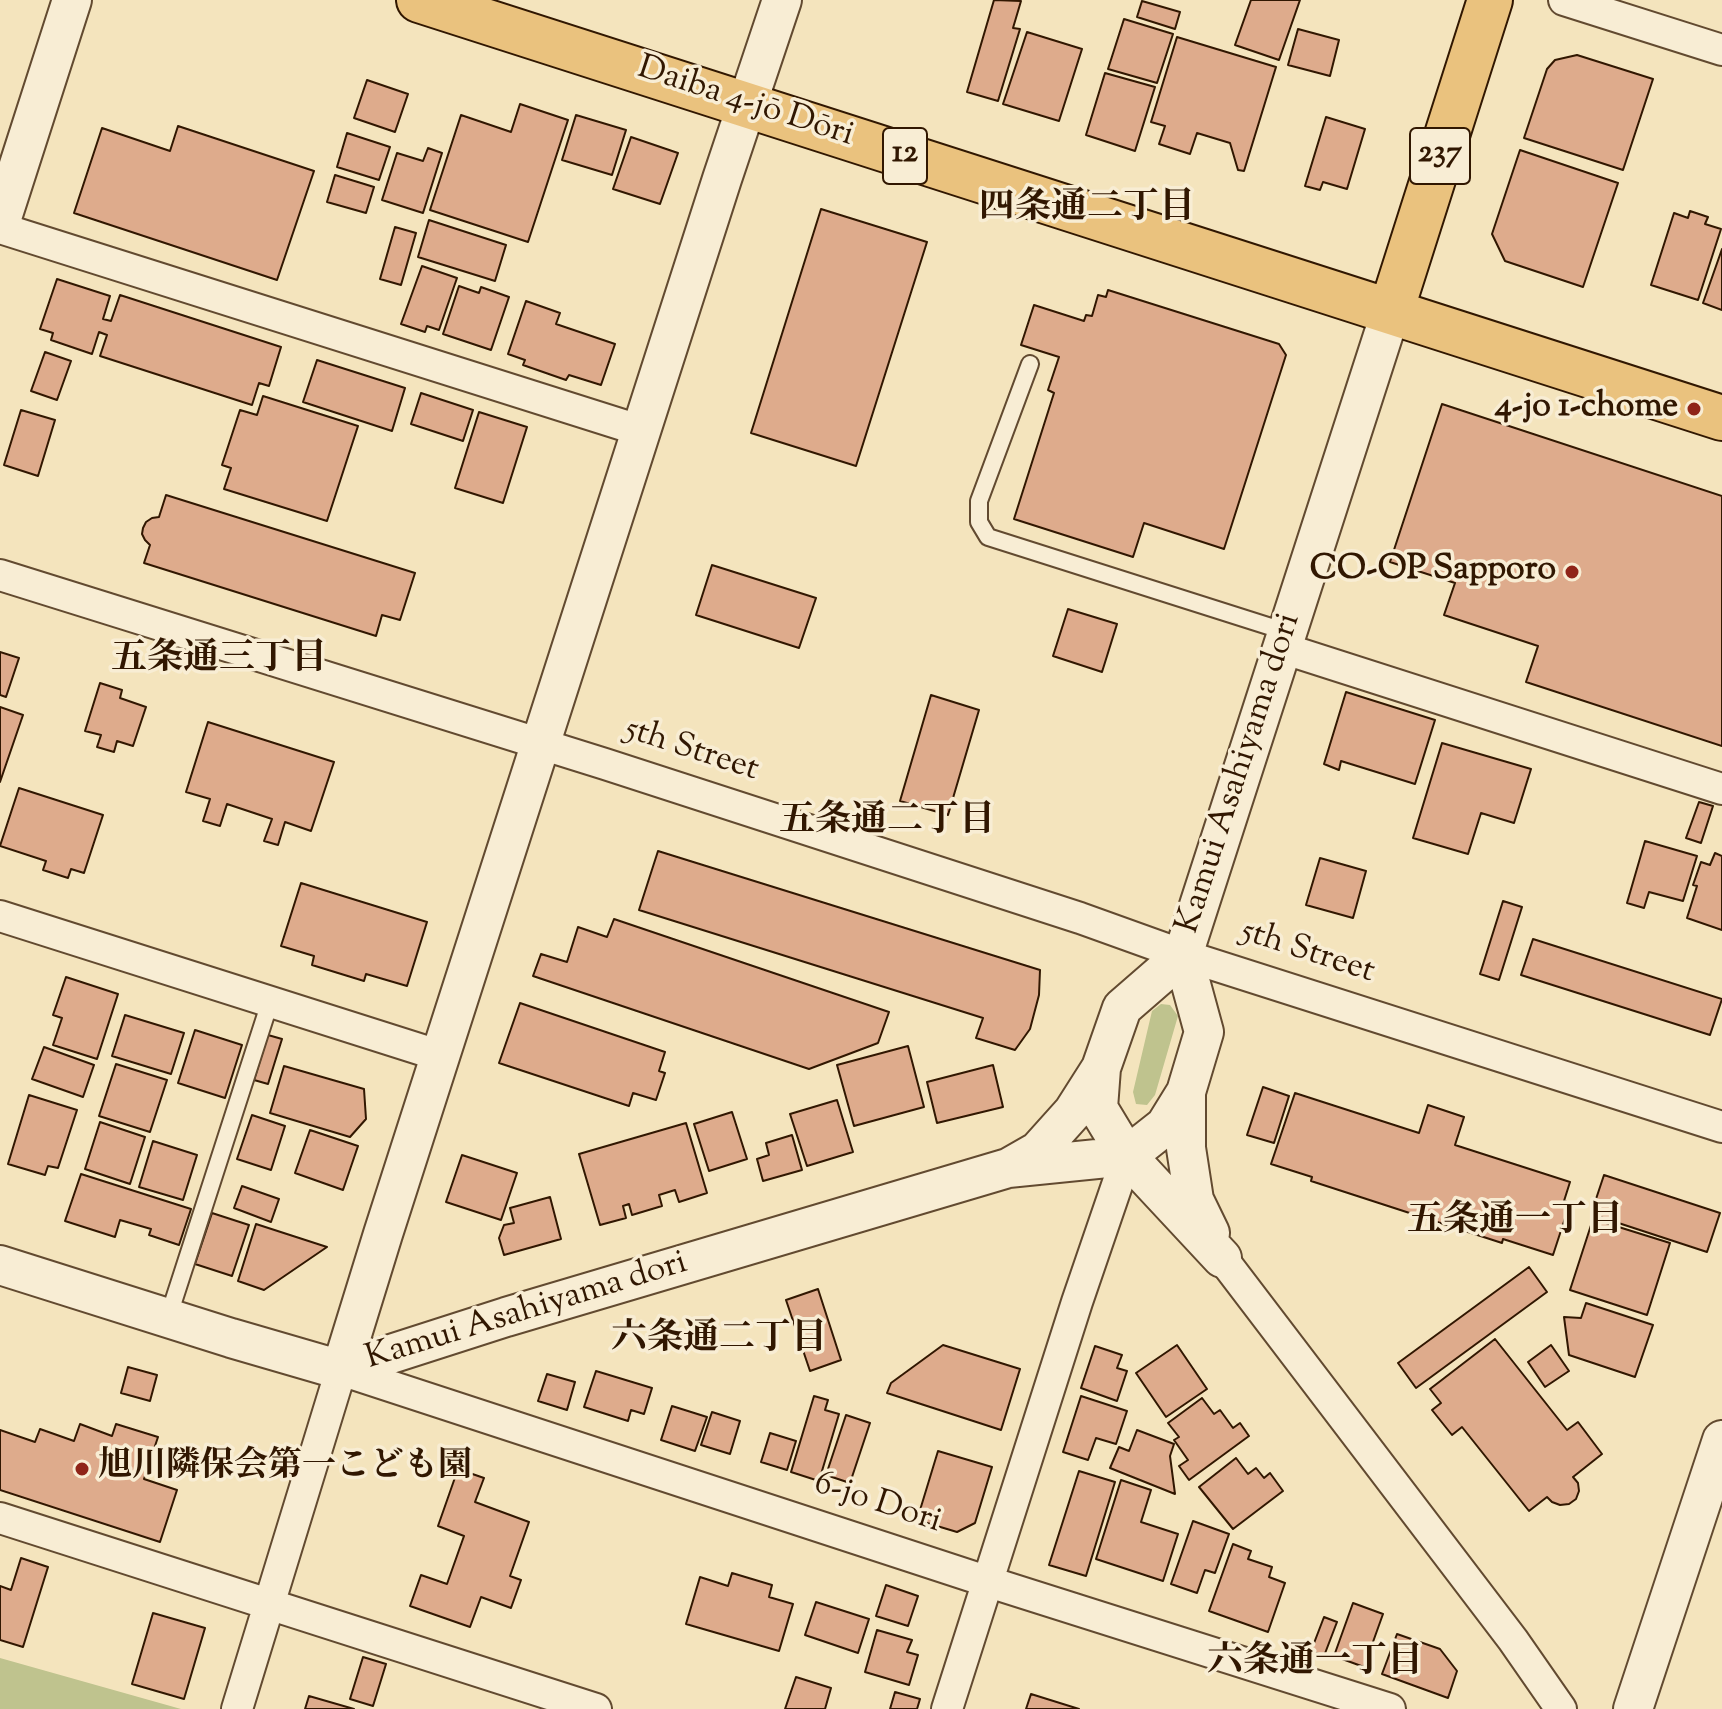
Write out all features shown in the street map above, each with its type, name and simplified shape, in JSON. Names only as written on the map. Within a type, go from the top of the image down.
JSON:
[{"type":"highway","name":"Daiba 4-jō Dōri","points":[[419,0],[1391,311]]},
{"type":"highway","name":"Kamui Asahiyama dori","points":[[1391,311],[1490,0]]},
{"type":"highway","name":"12","points":[[1391,311],[1722,418]]},
{"type":"street","points":[[72,0],[0,226],[642,431]]},
{"type":"street","points":[[237,1709],[441,1056],[782,0]]},
{"type":"street","points":[[1564,0],[1722,50]]},
{"type":"street","name":"Kamui Asahiyama dori","points":[[1008,1168],[1038,1151],[1073,1112],[1101,1068],[1122,1008],[1183,955],[1391,311]]},
{"type":"street","name":"5th Street","points":[[0,575],[542,744],[1050,908],[1183,955],[1722,1127]]},
{"type":"street","points":[[1284,640],[1722,789]]},
{"type":"street","points":[[0,916],[441,1056]]},
{"type":"street","name":"Kamui Asahiyama dori","points":[[0,1265],[341,1370],[506,1317],[1008,1168],[1127,1156],[1165,1126],[1186,1092],[1204,1032],[1183,955]]},
{"type":"street","name":"Kamui Asahiyama dori","points":[[1101,1068],[1098,1108],[1127,1156],[1222,1258]]},
{"type":"street","name":"Kamui Asahiyama dori","points":[[1186,1092],[1186,1148],[1194,1200],[1222,1258]]},
{"type":"street","points":[[947,1709],[1127,1156]]},
{"type":"street","points":[[1222,1258],[1513,1640],[1549,1706]]},
{"type":"street","name":"6-jo Dori","points":[[341,1370],[989,1582],[1390,1709]]},
{"type":"street","points":[[1639,1708],[1719,1460]]},
{"type":"street","points":[[0,1518],[596,1709]]},
{"type":"lane","points":[[1030,364],[979,501],[979,522],[988,537],[1284,640]]},
{"type":"lane","points":[[168,1318],[270,1002]]},
{"type":"green space","points":[[1161,1004],[1170,1005],[1178,1016],[1155,1095],[1147,1105],[1136,1104],[1133,1092],[1152,1011]]},
{"type":"green space","points":[[0,1658],[181,1709],[0,1709]]},
{"type":"building","points":[[994,0],[1021,1],[1013,28],[1020,29],[998,101],[967,92]]},
{"type":"building","points":[[1251,0],[1300,0],[1279,60],[1235,45]]},
{"type":"building","points":[[1142,1],[1180,12],[1175,29],[1137,17]]},
{"type":"building","points":[[1124,19],[1173,34],[1157,83],[1108,69]]},
{"type":"building","points":[[1298,29],[1339,40],[1330,76],[1288,65]]},
{"type":"building","points":[[1027,32],[1082,49],[1059,121],[1003,104]]},
{"type":"building","points":[[1177,37],[1276,67],[1244,171],[1238,170],[1230,143],[1197,133],[1190,154],[1159,144],[1165,126],[1151,122]]},
{"type":"building","points":[[1577,55],[1653,79],[1623,170],[1524,138],[1547,69],[1555,60]]},
{"type":"building","points":[[1105,73],[1155,87],[1135,151],[1086,135]]},
{"type":"building","points":[[367,80],[408,94],[395,132],[354,118]]},
{"type":"building","points":[[520,104],[568,120],[528,242],[430,210],[461,115],[511,132]]},
{"type":"building","points":[[576,115],[626,130],[612,175],[562,160]]},
{"type":"building","points":[[1326,117],[1365,129],[1347,189],[1323,182],[1320,190],[1305,186]]},
{"type":"building","points":[[178,126],[314,171],[277,280],[74,213],[102,128],[170,151]]},
{"type":"building","points":[[347,133],[390,147],[379,180],[337,167]]},
{"type":"building","points":[[631,137],[678,153],[660,204],[613,189]]},
{"type":"building","points":[[428,148],[442,153],[423,213],[382,200],[397,153],[423,161]]},
{"type":"building","points":[[1520,150],[1618,183],[1583,287],[1505,261],[1492,234]]},
{"type":"building","points":[[335,175],[374,187],[366,213],[327,202]]},
{"type":"building","points":[[821,209],[927,242],[856,466],[751,433]]},
{"type":"building","points":[[1690,211],[1708,217],[1705,224],[1721,229],[1698,300],[1651,285],[1674,213],[1688,218]]},
{"type":"building","points":[[429,220],[506,245],[495,281],[418,257]]},
{"type":"building","points":[[395,227],[416,233],[401,285],[380,279]]},
{"type":"building","points":[[1722,249],[1722,310],[1703,303]]},
{"type":"building","points":[[422,266],[457,278],[439,330],[427,326],[425,332],[401,324]]},
{"type":"building","points":[[57,279],[110,296],[103,319],[111,321],[120,295],[281,347],[269,386],[259,383],[252,405],[100,356],[107,335],[99,332],[92,354],[51,340],[53,333],[40,329]]},
{"type":"building","points":[[459,286],[479,293],[481,287],[509,297],[491,350],[443,334]]},
{"type":"building","points":[[1108,290],[1279,344],[1286,355],[1224,549],[1144,523],[1133,557],[1014,519],[1054,393],[1048,390],[1059,357],[1021,345],[1034,305],[1084,321],[1086,315],[1092,316],[1098,295],[1106,297]]},
{"type":"building","points":[[526,301],[560,313],[556,324],[615,344],[601,385],[569,375],[566,380],[523,365],[525,360],[508,354]]},
{"type":"building","points":[[45,352],[71,361],[57,400],[31,391]]},
{"type":"building","points":[[317,360],[405,388],[392,431],[303,402]]},
{"type":"building","points":[[421,393],[473,410],[463,441],[411,424]]},
{"type":"building","points":[[263,396],[358,426],[327,521],[224,489],[231,468],[222,465],[240,410],[257,415]]},
{"type":"building","name":"CO-OP Sapporo","points":[[1442,404],[1722,496],[1722,746],[1526,682],[1538,646],[1444,615],[1455,583],[1390,562]]},
{"type":"building","points":[[21,410],[55,420],[38,476],[4,465]]},
{"type":"building","points":[[479,412],[527,427],[503,503],[455,488]]},
{"type":"building","points":[[166,495],[415,573],[400,620],[382,615],[376,636],[144,563],[150,545],[142,534],[143,528],[146,522],[159,517]]},
{"type":"building","points":[[712,565],[816,598],[799,648],[696,615]]},
{"type":"building","points":[[1068,609],[1117,624],[1102,672],[1053,656]]},
{"type":"building","points":[[0,652],[19,658],[6,697],[0,695]]},
{"type":"building","points":[[100,683],[122,690],[120,698],[146,707],[133,746],[117,741],[114,752],[97,747],[101,735],[85,731]]},
{"type":"building","points":[[1346,692],[1435,720],[1415,784],[1341,761],[1339,770],[1324,764]]},
{"type":"building","points":[[931,695],[979,710],[948,815],[900,801]]},
{"type":"building","points":[[0,707],[23,715],[0,782]]},
{"type":"building","points":[[208,722],[334,762],[311,831],[285,822],[278,845],[264,841],[272,819],[227,804],[220,826],[203,821],[210,799],[186,792]]},
{"type":"building","points":[[1442,743],[1531,769],[1514,823],[1481,813],[1468,854],[1413,838]]},
{"type":"building","points":[[19,788],[103,815],[84,873],[71,869],[68,878],[43,870],[46,861],[0,846]]},
{"type":"building","points":[[1699,802],[1713,806],[1701,843],[1686,838]]},
{"type":"building","points":[[1645,841],[1697,856],[1683,901],[1649,892],[1644,908],[1627,903]]},
{"type":"building","points":[[658,851],[1040,970],[1039,995],[1030,1029],[1015,1050],[976,1038],[983,1018],[639,910]]},
{"type":"building","points":[[1715,853],[1722,856],[1722,930],[1687,918],[1701,862],[1710,865]]},
{"type":"building","points":[[1320,858],[1366,871],[1353,918],[1306,905]]},
{"type":"building","points":[[301,883],[427,922],[407,986],[366,974],[364,981],[312,965],[314,956],[281,946]]},
{"type":"building","points":[[1503,901],[1522,907],[1499,980],[1480,974]]},
{"type":"building","points":[[614,919],[889,1012],[878,1043],[809,1069],[533,976],[541,954],[567,962],[578,927],[607,937]]},
{"type":"building","points":[[1533,939],[1722,999],[1710,1035],[1521,975]]},
{"type":"building","points":[[66,977],[118,994],[97,1059],[53,1045],[62,1018],[53,1015]]},
{"type":"building","points":[[520,1003],[665,1052],[659,1071],[665,1073],[656,1100],[633,1093],[629,1106],[499,1063]]},
{"type":"building","points":[[125,1015],[184,1033],[171,1074],[112,1056]]},
{"type":"building","points":[[195,1030],[242,1045],[225,1098],[178,1083]]},
{"type":"building","points":[[268,1035],[282,1039],[268,1084],[254,1080]]},
{"type":"building","points":[[908,1046],[924,1107],[854,1126],[837,1065]]},
{"type":"building","points":[[44,1047],[94,1065],[83,1097],[32,1079]]},
{"type":"building","points":[[116,1064],[167,1080],[150,1132],[99,1116]]},
{"type":"building","points":[[993,1065],[1003,1107],[937,1123],[927,1082]]},
{"type":"building","points":[[284,1066],[364,1089],[366,1119],[350,1137],[270,1113]]},
{"type":"building","points":[[1263,1087],[1289,1096],[1274,1143],[1247,1135]]},
{"type":"building","points":[[1295,1093],[1419,1133],[1428,1105],[1464,1117],[1455,1145],[1570,1182],[1564,1201],[1570,1203],[1553,1255],[1503,1239],[1502,1243],[1311,1181],[1312,1177],[1271,1164]]},
{"type":"building","points":[[29,1095],[77,1110],[58,1168],[48,1166],[45,1175],[8,1164]]},
{"type":"building","points":[[837,1100],[853,1152],[807,1166],[790,1114]]},
{"type":"building","points":[[732,1112],[747,1159],[709,1171],[694,1124]]},
{"type":"building","points":[[252,1115],[285,1126],[271,1170],[237,1159]]},
{"type":"building","points":[[100,1122],[145,1137],[130,1184],[85,1169]]},
{"type":"building","points":[[686,1123],[707,1193],[679,1202],[675,1190],[659,1195],[662,1206],[632,1215],[629,1204],[623,1206],[626,1218],[600,1225],[579,1154]]},
{"type":"building","points":[[310,1130],[358,1146],[343,1190],[295,1173]]},
{"type":"building","points":[[792,1135],[802,1170],[763,1181],[757,1159],[769,1155],[766,1143]]},
{"type":"building","points":[[153,1141],[197,1155],[183,1200],[139,1187]]},
{"type":"building","points":[[462,1155],[517,1173],[501,1220],[446,1202]]},
{"type":"building","points":[[81,1174],[191,1209],[179,1245],[149,1235],[151,1229],[120,1220],[115,1237],[65,1221]]},
{"type":"building","points":[[1604,1175],[1720,1213],[1707,1252],[1591,1214]]},
{"type":"building","points":[[242,1186],[279,1199],[271,1222],[234,1208]]},
{"type":"building","points":[[550,1197],[561,1239],[504,1255],[499,1238],[504,1225],[514,1223],[510,1208]]},
{"type":"building","points":[[212,1213],[249,1225],[232,1276],[195,1264]]},
{"type":"building","points":[[1593,1219],[1670,1243],[1647,1315],[1570,1290]]},
{"type":"building","points":[[256,1224],[327,1247],[264,1290],[238,1281]]},
{"type":"building","points":[[1529,1267],[1547,1292],[1416,1388],[1398,1363]]},
{"type":"building","points":[[818,1289],[841,1360],[810,1371],[786,1300]]},
{"type":"building","points":[[1586,1303],[1653,1325],[1635,1377],[1569,1355],[1564,1317],[1581,1318]]},
{"type":"building","points":[[1495,1339],[1567,1430],[1578,1422],[1602,1454],[1573,1477],[1579,1491],[1576,1499],[1569,1504],[1560,1505],[1547,1497],[1529,1511],[1462,1427],[1452,1435],[1432,1410],[1441,1403],[1430,1389]]},
{"type":"building","points":[[943,1345],[1020,1369],[1001,1430],[887,1393],[891,1383]]},
{"type":"building","points":[[1177,1345],[1207,1389],[1166,1417],[1136,1373]]},
{"type":"building","points":[[1551,1345],[1569,1371],[1545,1387],[1528,1362]]},
{"type":"building","points":[[1095,1346],[1122,1355],[1117,1368],[1127,1371],[1117,1401],[1081,1388]]},
{"type":"building","points":[[128,1367],[157,1375],[150,1401],[121,1393]]},
{"type":"building","points":[[596,1371],[652,1388],[644,1414],[631,1410],[628,1421],[584,1407]]},
{"type":"building","points":[[547,1374],[575,1382],[567,1410],[538,1401]]},
{"type":"building","points":[[814,1396],[828,1400],[825,1410],[839,1414],[819,1481],[791,1472]]},
{"type":"building","points":[[1081,1396],[1127,1411],[1116,1444],[1096,1438],[1088,1460],[1063,1452]]},
{"type":"building","points":[[1202,1398],[1214,1414],[1220,1410],[1233,1428],[1240,1423],[1249,1436],[1189,1480],[1179,1466],[1188,1460],[1174,1440],[1179,1437],[1168,1423]]},
{"type":"building","points":[[672,1406],[707,1417],[695,1451],[661,1440]]},
{"type":"building","points":[[712,1412],[740,1421],[730,1454],[701,1445]]},
{"type":"building","points":[[846,1415],[870,1423],[850,1483],[826,1475]]},
{"type":"building","points":[[80,1424],[112,1436],[116,1424],[158,1437],[144,1479],[177,1490],[160,1542],[0,1490],[0,1430],[35,1442],[40,1429],[74,1441]]},
{"type":"building","points":[[1137,1430],[1174,1444],[1170,1456],[1175,1494],[1110,1468],[1119,1447],[1129,1451]]},
{"type":"building","points":[[770,1433],[796,1441],[787,1470],[761,1462]]},
{"type":"building","points":[[938,1451],[992,1467],[975,1523],[957,1532],[917,1520]]},
{"type":"building","points":[[1236,1458],[1248,1474],[1256,1468],[1264,1478],[1270,1473],[1283,1491],[1233,1529],[1199,1487]]},
{"type":"building","points":[[458,1469],[484,1478],[475,1502],[529,1522],[510,1576],[521,1580],[511,1608],[481,1597],[470,1627],[410,1606],[421,1575],[447,1584],[464,1536],[438,1526]]},
{"type":"building","points":[[1079,1471],[1115,1482],[1086,1576],[1049,1565]]},
{"type":"building","points":[[1121,1480],[1151,1490],[1141,1522],[1178,1534],[1163,1581],[1096,1559]]},
{"type":"building","points":[[1193,1521],[1229,1534],[1215,1573],[1205,1570],[1197,1593],[1171,1584]]},
{"type":"building","points":[[1233,1544],[1251,1551],[1248,1559],[1272,1567],[1269,1577],[1285,1583],[1268,1632],[1209,1611]]},
{"type":"building","points":[[21,1558],[48,1567],[23,1647],[0,1640],[0,1586],[11,1590]]},
{"type":"building","points":[[732,1573],[772,1585],[769,1597],[793,1604],[779,1651],[686,1624],[700,1577],[728,1586]]},
{"type":"building","points":[[886,1585],[918,1596],[908,1626],[876,1616]]},
{"type":"building","points":[[816,1602],[869,1619],[858,1653],[805,1635]]},
{"type":"building","points":[[1353,1603],[1383,1614],[1364,1667],[1334,1656]]},
{"type":"building","points":[[153,1613],[205,1628],[184,1699],[132,1684]]},
{"type":"building","points":[[1324,1617],[1337,1622],[1324,1656],[1311,1651]]},
{"type":"building","points":[[877,1630],[912,1640],[907,1652],[918,1655],[909,1685],[865,1672]]},
{"type":"building","points":[[1397,1634],[1440,1649],[1457,1671],[1448,1698],[1382,1674]]},
{"type":"building","points":[[363,1657],[386,1664],[373,1706],[350,1699]]},
{"type":"building","points":[[796,1677],[831,1688],[825,1709],[785,1709]]},
{"type":"building","points":[[895,1692],[920,1699],[917,1709],[890,1709]]},
{"type":"building","points":[[1031,1694],[1079,1709],[1026,1709]]},
{"type":"building","points":[[309,1696],[354,1709],[305,1709]]},
{"type":"place","name":"4-jo 1-chome","points":[[1694,409]]},
{"type":"place","name":"CO-OP Sapporo","points":[[1572,572]]},
{"type":"place","name":"旭川隣保会第一こども園","points":[[82,1469]]},
{"type":"district","name":"四条通二丁目","points":[[1087,211]]},
{"type":"district","name":"五条通三丁目","points":[[219,662]]},
{"type":"district","name":"五条通二丁目","points":[[887,824]]},
{"type":"district","name":"五条通一丁目","points":[[1515,1224]]},
{"type":"district","name":"六条通二丁目","points":[[719,1342]]},
{"type":"district","name":"六条通一丁目","points":[[1315,1665]]}]
